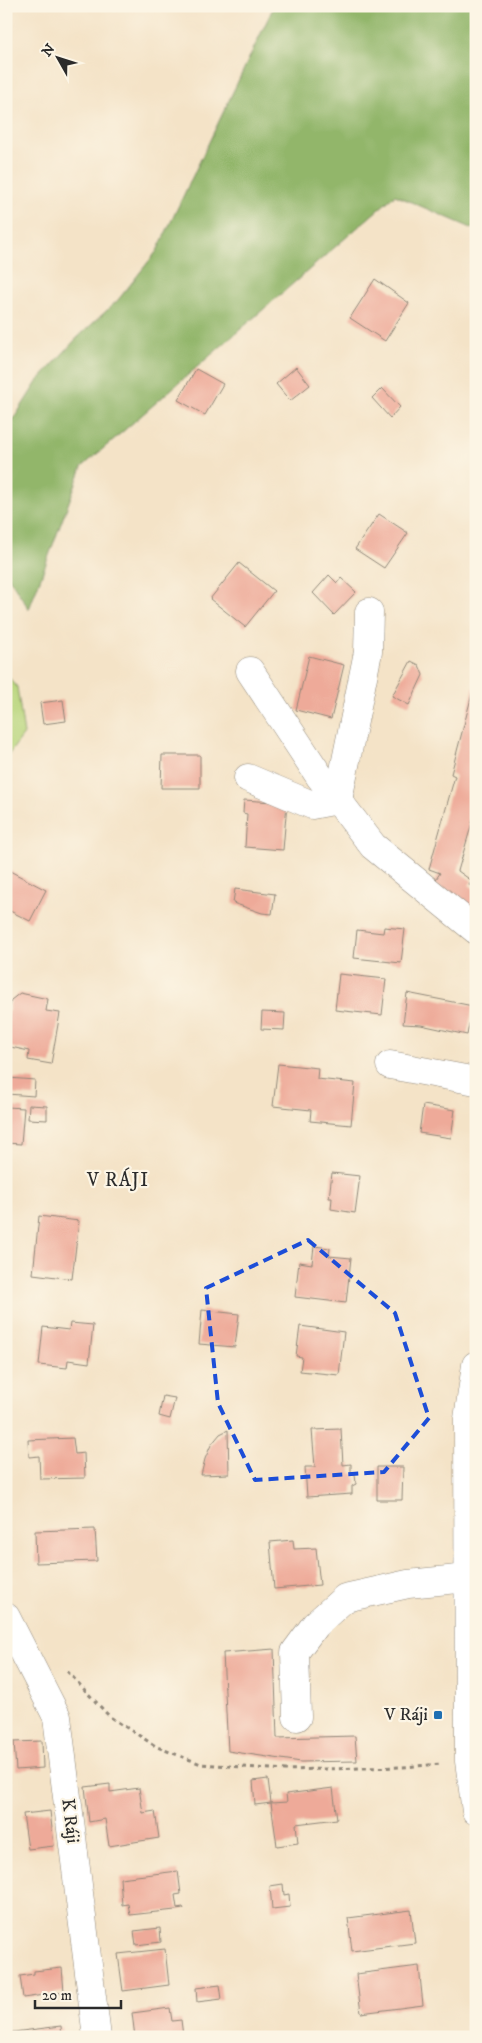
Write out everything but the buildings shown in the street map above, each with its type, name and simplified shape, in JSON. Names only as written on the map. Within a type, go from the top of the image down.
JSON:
[{"type":"street","points":[[338,800],[368,652],[369,612]]},
{"type":"street","points":[[250,671],[320,777],[373,846],[476,930]]},
{"type":"street","points":[[248,778],[312,805],[338,800]]},
{"type":"street","points":[[390,1065],[476,1081]]},
{"type":"street","points":[[476,1365],[468,1419],[469,1761],[476,1811]]},
{"type":"street","points":[[297,1717],[295,1652],[315,1625],[345,1598],[408,1584],[468,1578]]},
{"type":"street","name":"K Ráji","points":[[6,1617],[57,1717],[97,2037]]},
{"type":"path","points":[[61,1664],[110,1717],[157,1747],[201,1764],[285,1770],[403,1767],[469,1761]]},
{"type":"highlighted area","points":[[308,1240],[395,1313],[429,1418],[384,1472],[255,1480],[218,1403],[206,1288]]},
{"type":"green space","points":[[274,6],[476,6],[476,230],[395,195],[82,467],[29,609],[6,573],[6,431],[37,382],[76,339],[118,300],[157,251]]},
{"type":"green space","points":[[6,674],[17,687],[24,734],[6,758]]},
{"type":"place","name":"V Ráji","points":[[438,1715]]},
{"type":"district","name":"V RÁJI","points":[[118,1180]]}]
